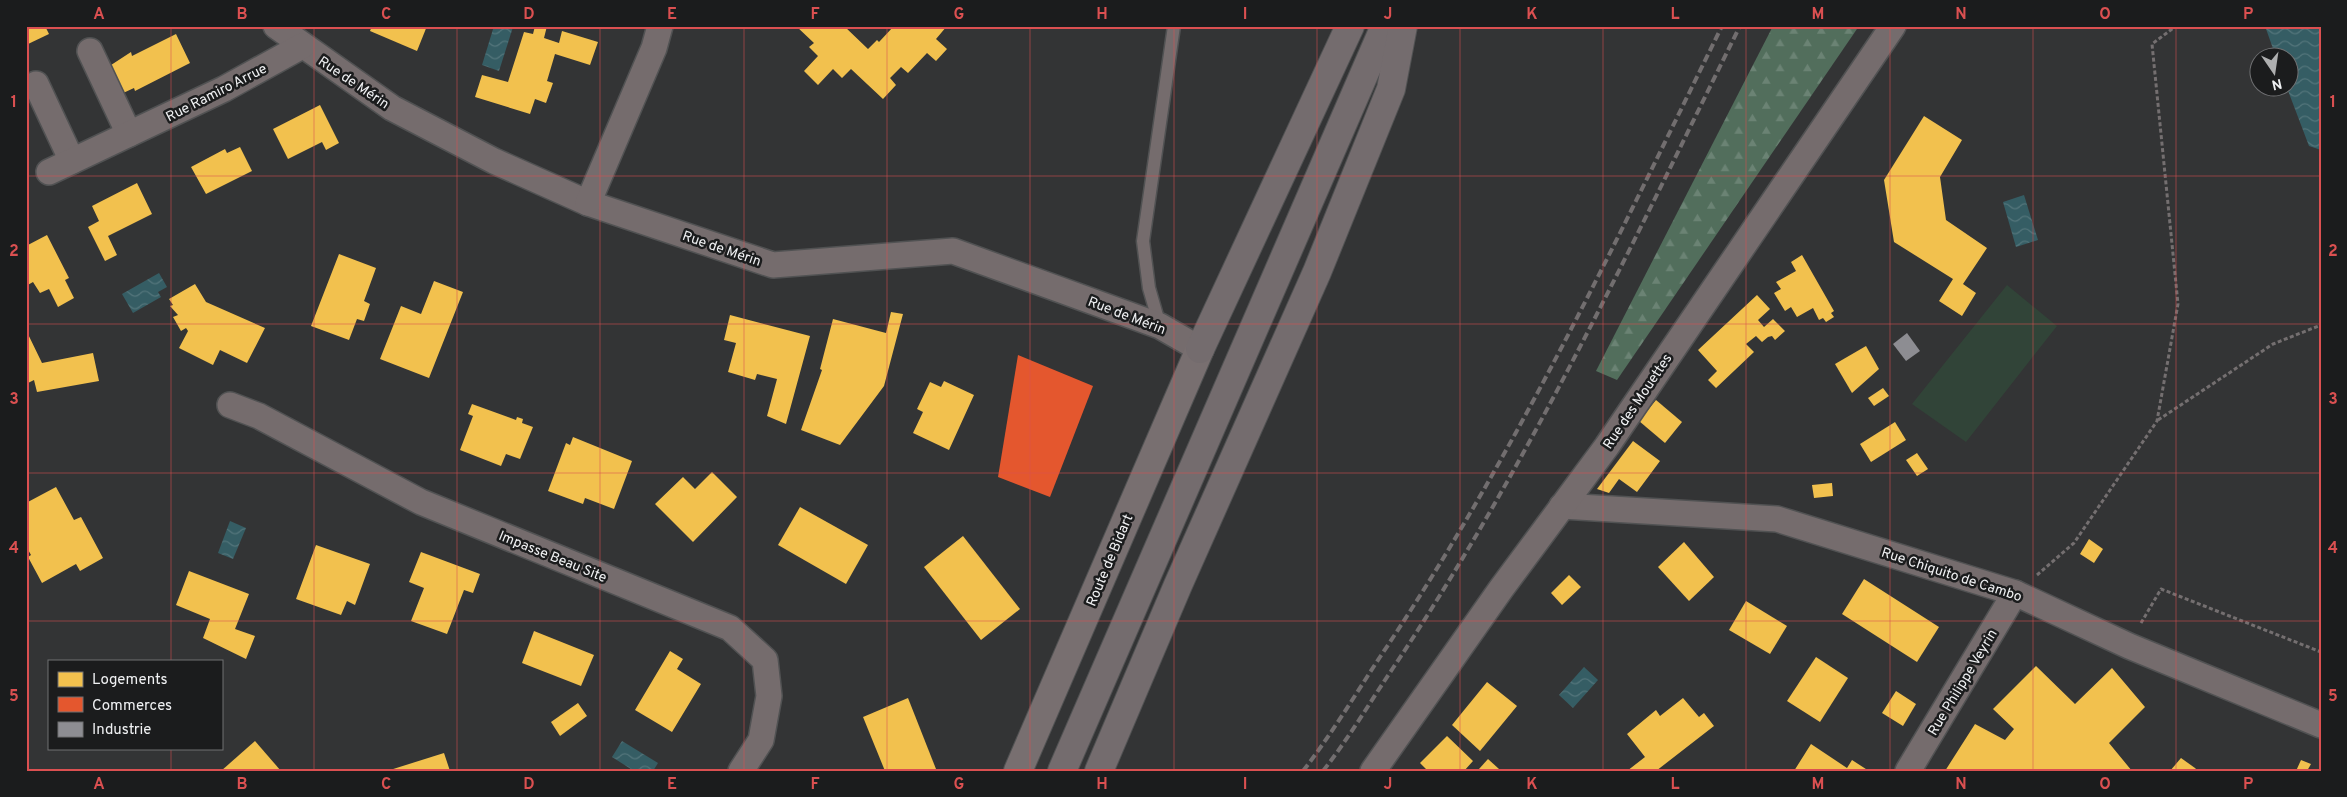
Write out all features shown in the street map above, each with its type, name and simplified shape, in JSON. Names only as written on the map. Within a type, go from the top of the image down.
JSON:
[{"type":"main road","points":[[1200,348],[1350,26]]},
{"type":"main road","points":[[1062,771],[1385,26]]},
{"type":"main road","points":[[1099,771],[1178,585],[1317,272],[1391,89],[1403,26]]},
{"type":"main road","name":"Route de Bidart","points":[[1018,771],[1200,348]]},
{"type":"street","name":"Rue de Mérin","points":[[276,26],[392,108],[494,161],[588,203],[773,265],[953,251],[1160,326],[1200,348]]},
{"type":"street","points":[[588,203],[654,48],[660,26]]},
{"type":"street","name":"Rue des Mouettes","points":[[1373,771],[1607,446],[1893,26]]},
{"type":"street","name":"Rue Ramiro Arrue","points":[[49,172],[255,73],[302,46]]},
{"type":"street","points":[[90,51],[129,134]]},
{"type":"street","points":[[36,84],[72,161]]},
{"type":"street","name":"Impasse Beau Site","points":[[230,405],[259,416],[421,502],[730,628],[765,660],[770,696],[761,740],[741,771]]},
{"type":"street","name":"Rue Chiquito de Cambo","points":[[1562,506],[1777,519],[2015,593],[2129,646],[2321,725]]},
{"type":"street","name":"Rue Philippe Veyrin","points":[[1908,771],[2015,593]]},
{"type":"lane","points":[[1160,326],[1149,288],[1142,241],[1174,26]]},
{"type":"path","points":[[2157,421],[2178,304],[2152,44],[2176,26]]},
{"type":"path","points":[[2015,593],[2074,543],[2157,421],[2273,344],[2321,325]]},
{"type":"path","points":[[2129,646],[2160,589],[2321,652]]},
{"type":"green space","points":[[1773,26],[1859,26],[1617,380],[1596,371]]},
{"type":"green space","points":[[2007,285],[2057,326],[1966,442],[1912,404]]},
{"type":"water","points":[[494,26],[513,27],[499,71],[482,65]]},
{"type":"water","points":[[2265,26],[2321,26],[2321,150],[2309,146],[2291,98],[2300,98],[2300,48],[2273,48]]},
{"type":"water","points":[[2024,195],[2038,240],[2016,247],[2003,202]]},
{"type":"water","points":[[159,273],[167,287],[158,292],[161,297],[133,313],[122,294]]},
{"type":"water","points":[[230,521],[246,528],[233,559],[218,553]]},
{"type":"water","points":[[1584,667],[1598,680],[1573,708],[1559,695]]},
{"type":"water","points":[[622,741],[658,763],[653,771],[634,771],[612,757]]},
{"type":"building: Logements","points":[[26,26],[45,26],[49,34],[26,45]]},
{"type":"building: Logements","points":[[372,26],[427,26],[417,51],[370,31]]},
{"type":"building: Logements","points":[[535,26],[547,26],[544,38],[559,43],[562,31],[598,42],[590,65],[555,54],[547,81],[553,83],[546,103],[535,99],[530,114],[475,97],[482,75],[508,82],[524,32],[533,34]]},
{"type":"building: Logements","points":[[796,26],[844,26],[868,49],[877,40],[879,42],[894,26],[947,26],[936,39],[947,49],[936,61],[927,53],[908,73],[901,67],[890,78],[896,85],[883,99],[851,69],[842,78],[833,69],[818,85],[804,71],[818,56],[809,47],[814,43]]},
{"type":"building: Logements","points":[[176,34],[190,63],[135,91],[134,88],[121,94],[108,67],[131,52],[132,56]]},
{"type":"building: Logements","points":[[320,105],[339,143],[326,150],[322,142],[288,159],[273,129]]},
{"type":"building: Logements","points":[[1924,116],[1962,140],[1940,177],[1946,220],[1987,248],[1963,284],[1976,293],[1962,316],[1939,301],[1953,279],[1894,242],[1884,180]]},
{"type":"building: Logements","points":[[240,147],[252,171],[206,194],[191,167],[225,149],[227,153]]},
{"type":"building: Logements","points":[[137,183],[152,214],[108,236],[117,255],[105,261],[88,227],[99,221],[92,206]]},
{"type":"building: Logements","points":[[47,235],[69,278],[65,280],[74,298],[58,307],[49,289],[40,293],[33,282],[26,286],[26,246]]},
{"type":"building: Logements","points":[[339,254],[376,268],[364,301],[370,304],[364,321],[357,319],[349,340],[311,326]]},
{"type":"building: Logements","points":[[1802,255],[1834,311],[1831,313],[1834,317],[1826,322],[1823,318],[1819,320],[1813,308],[1797,317],[1791,307],[1785,311],[1774,293],[1781,289],[1776,282],[1796,271],[1791,262]]},
{"type":"building: Logements","points":[[434,281],[463,292],[429,378],[380,359],[401,306],[421,314]]},
{"type":"building: Logements","points":[[195,284],[206,302],[265,328],[247,363],[220,350],[213,365],[179,348],[188,331],[186,328],[181,331],[173,317],[178,315],[170,306],[173,305],[169,299]]},
{"type":"building: Logements","points":[[1757,295],[1770,309],[1758,320],[1764,327],[1773,319],[1785,331],[1775,340],[1772,336],[1762,342],[1756,336],[1746,344],[1754,352],[1716,388],[1708,380],[1717,371],[1698,350]]},
{"type":"building: Logements","points":[[891,312],[903,314],[884,386],[840,445],[801,430],[822,370],[820,369],[833,319],[886,333]]},
{"type":"building: Logements","points":[[730,315],[810,336],[786,424],[767,416],[777,379],[757,374],[755,380],[728,372],[736,343],[724,340]]},
{"type":"building: Logements","points":[[26,330],[42,363],[93,353],[99,381],[37,392],[34,380],[26,384]]},
{"type":"building: Logements","points":[[1866,346],[1879,369],[1852,393],[1835,364]]},
{"type":"building: Logements","points":[[944,381],[974,395],[949,450],[913,433],[923,412],[917,409],[930,382],[941,387]]},
{"type":"building: Logements","points":[[1883,388],[1889,396],[1874,406],[1868,398]]},
{"type":"building: Logements","points":[[1656,400],[1682,422],[1665,443],[1639,421]]},
{"type":"building: Logements","points":[[472,404],[516,420],[517,417],[523,419],[522,423],[533,427],[520,459],[506,454],[501,466],[460,450],[473,416],[468,414]]},
{"type":"building: Logements","points":[[1895,422],[1906,440],[1871,462],[1860,444]]},
{"type":"building: Logements","points":[[573,437],[632,461],[614,509],[585,498],[583,504],[548,491],[566,443],[570,445]]},
{"type":"building: Logements","points":[[1633,441],[1660,461],[1637,492],[1619,479],[1609,493],[1597,489]]},
{"type":"building: Logements","points":[[1917,453],[1928,469],[1917,476],[1906,460]]},
{"type":"building: Logements","points":[[712,472],[737,497],[693,542],[655,504],[683,477],[695,489]]},
{"type":"building: Logements","points":[[1832,483],[1833,496],[1814,498],[1812,485]]},
{"type":"building: Logements","points":[[56,487],[74,520],[81,517],[103,558],[80,571],[76,564],[42,583],[28,557],[31,555],[26,546],[26,503]]},
{"type":"building: Logements","points":[[800,507],[868,545],[846,584],[778,545]]},
{"type":"building: Logements","points":[[963,536],[1020,609],[981,640],[924,567]]},
{"type":"building: Logements","points":[[2089,539],[2103,549],[2094,563],[2080,554]]},
{"type":"building: Logements","points":[[1684,542],[1714,577],[1689,601],[1658,567]]},
{"type":"building: Logements","points":[[316,545],[370,564],[355,605],[347,601],[341,615],[296,599]]},
{"type":"building: Logements","points":[[421,552],[480,574],[473,593],[464,590],[447,634],[411,621],[424,588],[409,582]]},
{"type":"building: Logements","points":[[189,571],[249,594],[235,629],[255,636],[246,659],[203,638],[210,619],[176,605]]},
{"type":"building: Logements","points":[[1569,575],[1581,587],[1562,605],[1551,593]]},
{"type":"building: Logements","points":[[1864,579],[1939,627],[1917,662],[1842,614]]},
{"type":"building: Logements","points":[[1746,601],[1787,626],[1770,654],[1729,630]]},
{"type":"building: Logements","points":[[534,631],[594,655],[581,686],[522,663]]},
{"type":"building: Logements","points":[[670,651],[683,659],[677,669],[701,684],[672,732],[635,710]]},
{"type":"building: Logements","points":[[1816,657],[1848,678],[1820,722],[1787,701]]},
{"type":"building: Logements","points":[[2036,666],[2075,704],[2112,668],[2145,707],[2109,743],[2132,771],[1945,771],[1975,724],[2005,740],[2014,729],[1993,709]]},
{"type":"building: Logements","points":[[1487,682],[1517,706],[1480,751],[1452,725]]},
{"type":"building: Logements","points":[[1896,691],[1916,704],[1903,726],[1882,713]]},
{"type":"building: Logements","points":[[908,698],[936,769],[932,771],[885,771],[863,717]]},
{"type":"building: Logements","points":[[1683,698],[1699,717],[1704,713],[1714,726],[1656,771],[1627,771],[1645,757],[1627,734],[1656,710],[1660,716]]},
{"type":"building: Logements","points":[[578,703],[587,716],[560,736],[551,722]]},
{"type":"building: Logements","points":[[1447,736],[1473,761],[1464,771],[1424,771],[1426,769],[1420,763]]},
{"type":"building: Logements","points":[[255,741],[281,771],[221,771]]},
{"type":"building: Logements","points":[[1811,744],[1847,768],[1852,760],[1869,771],[1794,771]]},
{"type":"building: Logements","points":[[444,753],[450,771],[390,771],[390,770]]},
{"type":"building: Logements","points":[[2181,758],[2195,768],[2198,771],[2170,771]]},
{"type":"building: Logements","points":[[1488,759],[1499,769],[1498,771],[1479,769]]},
{"type":"building: Logements","points":[[2301,760],[2311,764],[2307,771],[2296,771]]},
{"type":"building: Commerces","points":[[1018,355],[1093,386],[1050,497],[998,477]]},
{"type":"building: Industrie","points":[[1907,333],[1920,351],[1906,361],[1893,344]]},
{"type":"railway","points":[[1303,771],[1333,729],[1429,582],[1519,427],[1603,268],[1722,26]]},
{"type":"railway","points":[[1323,771],[1351,733],[1443,591],[1534,433],[1619,271],[1740,26]]}]
